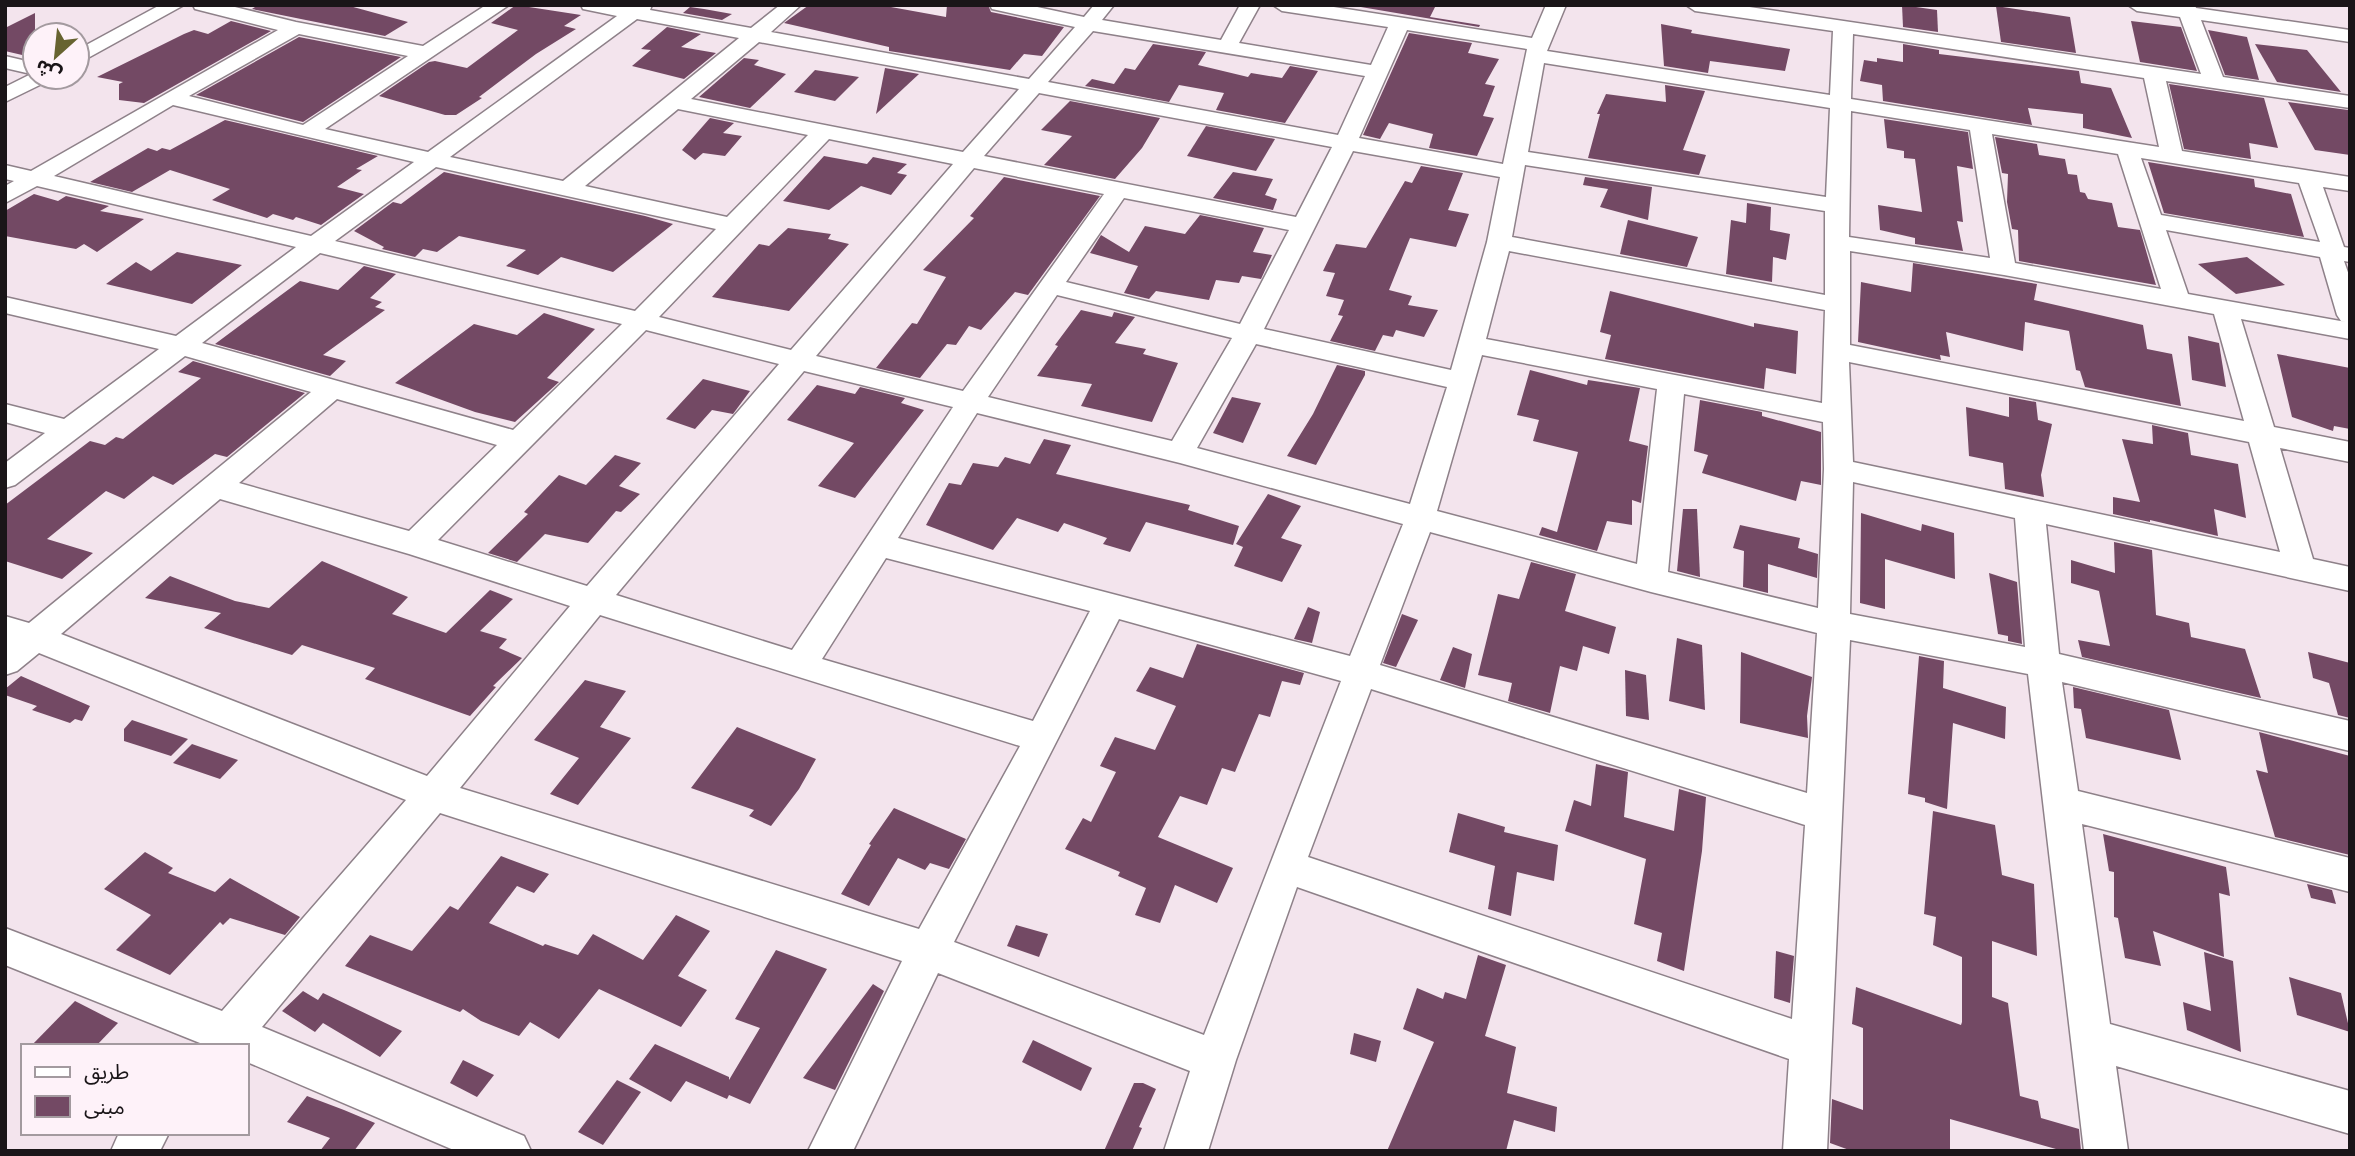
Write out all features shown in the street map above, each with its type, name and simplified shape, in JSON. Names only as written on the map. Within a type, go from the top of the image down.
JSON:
[{"type":"street","points":[[91,50],[175,5]]},
{"type":"street","points":[[202,5],[296,28],[425,53]]},
{"type":"street","points":[[306,132],[500,5]]},
{"type":"street","points":[[590,5],[639,9],[754,36],[1345,144],[1837,206]]},
{"type":"street","points":[[569,188],[792,5]]},
{"type":"street","points":[[999,5],[1097,15],[1227,47],[1378,72]]},
{"type":"street","points":[[1227,47],[1250,5]]},
{"type":"street","points":[[1282,5],[1400,23],[1537,50],[1980,126],[2350,184]]},
{"type":"street","points":[[1186,1151],[1215,1060],[1286,866],[1420,519],[1462,381],[1499,243],[1537,50],[1556,5]]},
{"type":"street","points":[[1695,5],[1843,27],[1877,25],[2154,74],[2350,102]]},
{"type":"street","points":[[2137,5],[2186,9],[2350,36]]},
{"type":"street","points":[[2294,5],[2306,29]]},
{"type":"street","points":[[5,478],[316,244],[639,9]]},
{"type":"street","points":[[2186,9],[2215,82]]},
{"type":"street","points":[[5,946],[224,1040],[968,160],[1097,15]]},
{"type":"street","points":[[1180,453],[1248,334],[1345,144],[1400,23]]},
{"type":"street","points":[[1805,1151],[1834,624],[1839,469],[1835,415],[1837,206],[1843,27]]},
{"type":"street","points":[[5,197],[170,98],[296,28]]},
{"type":"street","points":[[2154,74],[2172,155]]},
{"type":"street","points":[[5,96],[21,88]]},
{"type":"street","points":[[170,98],[306,132],[435,158],[731,225]]},
{"type":"street","points":[[676,102],[1303,226]]},
{"type":"street","points":[[1980,126],[2004,268]]},
{"type":"street","points":[[415,544],[641,320],[824,131]]},
{"type":"street","points":[[2127,148],[2177,299]]},
{"type":"street","points":[[5,172],[641,320],[799,361],[971,401],[1180,453],[1651,580],[1834,624],[2043,664],[2350,736]]},
{"type":"street","points":[[2308,177],[2332,241],[2341,253]]},
{"type":"street","points":[[800,666],[971,401],[1118,190]]},
{"type":"street","points":[[2153,221],[2341,253]]},
{"type":"street","points":[[1837,242],[2004,268],[2350,331]]},
{"type":"street","points":[[1499,243],[1838,305]]},
{"type":"street","points":[[2341,253],[2332,263],[2350,315]]},
{"type":"street","points":[[1050,286],[1248,334],[1462,381]]},
{"type":"street","points":[[2225,308],[2300,568]]},
{"type":"street","points":[[12,312],[181,346],[516,441]]},
{"type":"street","points":[[1471,344],[1835,415]]},
{"type":"street","points":[[1836,351],[2350,452]]},
{"type":"street","points":[[1651,580],[1671,384]]},
{"type":"street","points":[[5,662],[20,633],[216,487],[332,389]]},
{"type":"street","points":[[5,413],[67,430]]},
{"type":"street","points":[[1839,469],[2030,513],[2350,579]]},
{"type":"street","points":[[216,487],[415,544],[592,602],[1042,738]]},
{"type":"street","points":[[2030,513],[2043,664],[2106,1151]]},
{"type":"street","points":[[877,544],[1362,673],[1822,814]]},
{"type":"street","points":[[830,1151],[928,951],[1110,604]]},
{"type":"street","points":[[20,633],[433,795],[928,951],[1215,1060]]},
{"type":"street","points":[[2060,803],[2350,875]]},
{"type":"street","points":[[1286,866],[1810,1046]]},
{"type":"street","points":[[2092,1039],[2350,1113]]},
{"type":"street","points":[[248,1050],[480,1146]]},
{"type":"street","points":[[132,1151],[145,1135]]},
{"type":"building","points":[[258,5],[346,5],[408,22],[385,36],[252,9]]},
{"type":"building","points":[[516,5],[581,15],[564,26],[576,29],[536,54],[479,97],[482,98],[456,115],[445,115],[379,96],[429,62],[467,68],[518,30],[491,23]]},
{"type":"building","points":[[809,5],[880,5],[946,17],[947,5],[988,5],[991,12],[1064,27],[1042,56],[1024,54],[1010,70],[889,51],[889,47],[784,23]]},
{"type":"building","points":[[1349,5],[1436,5],[1430,17],[1480,25],[1479,27]]},
{"type":"building","points":[[1902,5],[1937,10],[1938,32],[1903,27]]},
{"type":"building","points":[[1996,6],[2070,17],[2076,53],[2001,42]]},
{"type":"building","points":[[690,7],[732,14],[722,20],[683,13]]},
{"type":"building","points":[[35,13],[35,21],[21,21],[21,55],[5,51],[5,28]]},
{"type":"building","points":[[231,21],[271,31],[144,103],[119,100],[119,84],[123,82],[97,77],[184,34],[194,30],[208,34]]},
{"type":"building","points":[[2131,21],[2181,27],[2197,71],[2140,62]]},
{"type":"building","points":[[1661,24],[1692,30],[1691,33],[1790,49],[1785,71],[1710,61],[1708,73],[1664,66]]},
{"type":"building","points":[[667,27],[701,34],[681,47],[716,53],[684,79],[632,66],[651,50],[641,49]]},
{"type":"building","points":[[2208,30],[2247,37],[2259,80],[2225,75]]},
{"type":"building","points":[[1409,33],[1472,43],[1468,53],[1499,59],[1485,84],[1495,86],[1483,116],[1494,118],[1477,156],[1429,148],[1433,134],[1389,123],[1380,139],[1363,135]]},
{"type":"building","points":[[299,37],[401,57],[303,122],[196,95]]},
{"type":"building","points":[[1153,44],[1206,52],[1198,65],[1248,77],[1251,73],[1282,78],[1290,66],[1318,71],[1285,123],[1216,110],[1224,93],[1179,85],[1169,102],[1085,86],[1092,79],[1114,84],[1125,68],[1135,70]]},
{"type":"building","points":[[1903,44],[1939,50],[1939,54],[2079,71],[2081,83],[2111,88],[2132,138],[2083,128],[2083,114],[2028,108],[2032,125],[1883,101],[1882,85],[1860,81],[1864,60],[1877,62],[1877,58],[1903,62]]},
{"type":"building","points":[[2255,44],[2307,50],[2341,92],[2277,82]]},
{"type":"building","points":[[744,58],[759,60],[754,65],[786,74],[750,108],[699,97]]},
{"type":"building","points":[[885,68],[919,74],[876,114]]},
{"type":"building","points":[[815,70],[859,77],[835,101],[794,92]]},
{"type":"building","points":[[2169,84],[2264,98],[2278,148],[2249,143],[2251,159],[2184,149]]},
{"type":"building","points":[[1665,85],[1705,91],[1683,150],[1706,155],[1699,175],[1588,158],[1600,114],[1597,114],[1606,94],[1666,102]]},
{"type":"building","points":[[1070,101],[1160,118],[1142,148],[1115,179],[1044,165],[1072,136],[1041,130]]},
{"type":"building","points":[[2288,102],[2348,110],[2350,155],[2315,150]]},
{"type":"building","points":[[710,118],[734,123],[723,133],[742,136],[725,156],[703,153],[695,160],[682,150]]},
{"type":"building","points":[[1884,119],[1968,132],[1973,169],[1957,166],[1963,222],[1957,221],[1963,251],[1915,244],[1915,238],[1880,230],[1878,205],[1922,212],[1915,159],[1904,158],[1904,151],[1887,148]]},
{"type":"building","points":[[225,120],[378,156],[356,169],[362,170],[337,187],[364,194],[321,225],[296,217],[293,220],[273,214],[267,218],[212,200],[230,189],[170,170],[132,192],[90,182],[148,148],[157,151],[162,148],[170,150]]},
{"type":"building","points":[[1206,126],[1275,139],[1256,171],[1187,156]]},
{"type":"building","points":[[1995,137],[2037,144],[2039,155],[2065,159],[2068,174],[2077,175],[2080,192],[2085,193],[2088,199],[2112,203],[2118,227],[2140,230],[2156,285],[2019,261],[2018,230],[2012,229],[2007,202],[2008,174],[2002,173]]},
{"type":"building","points":[[824,156],[867,164],[873,157],[907,164],[897,173],[907,175],[891,195],[861,186],[829,210],[783,201]]},
{"type":"building","points":[[2148,162],[2254,179],[2255,187],[2291,194],[2304,237],[2164,213]]},
{"type":"building","points":[[1421,166],[1463,173],[1448,210],[1469,214],[1456,247],[1410,238],[1389,290],[1412,296],[1408,305],[1438,310],[1424,337],[1396,330],[1393,337],[1383,335],[1375,351],[1330,341],[1343,316],[1338,315],[1344,300],[1326,296],[1335,273],[1323,271],[1336,244],[1366,248],[1405,181],[1412,183]]},
{"type":"building","points":[[444,172],[673,224],[613,272],[561,257],[538,275],[506,266],[526,250],[459,236],[437,252],[423,249],[415,257],[382,249],[384,247],[354,231],[393,202],[401,204]]},
{"type":"building","points":[[1233,172],[1273,179],[1265,195],[1277,199],[1273,210],[1213,198]]},
{"type":"building","points":[[1004,177],[1100,196],[1028,295],[1015,292],[981,330],[969,326],[956,345],[947,344],[920,378],[876,368],[912,323],[917,324],[946,277],[923,270],[974,218],[970,216]]},
{"type":"building","points":[[1585,177],[1652,187],[1648,220],[1600,207],[1608,189],[1583,185]]},
{"type":"building","points":[[34,194],[58,201],[66,196],[109,206],[100,211],[144,219],[97,252],[84,244],[76,249],[5,236],[5,211]]},
{"type":"building","points":[[1747,203],[1771,207],[1770,230],[1790,234],[1786,260],[1773,257],[1772,282],[1726,274],[1731,220],[1746,223]]},
{"type":"building","points":[[1200,215],[1264,228],[1253,252],[1272,255],[1261,279],[1242,276],[1239,283],[1216,280],[1209,300],[1156,291],[1149,299],[1124,293],[1138,266],[1090,253],[1101,235],[1129,252],[1145,226],[1185,234]]},
{"type":"building","points":[[1628,220],[1698,237],[1687,267],[1620,254]]},
{"type":"building","points":[[788,228],[831,234],[828,239],[849,244],[789,311],[712,297],[759,244],[769,246]]},
{"type":"building","points":[[177,252],[242,265],[192,304],[106,284],[136,262],[151,271]]},
{"type":"building","points":[[2247,257],[2285,285],[2236,294],[2198,264]]},
{"type":"building","points":[[1913,263],[2037,284],[2034,300],[2143,325],[2147,349],[2172,354],[2181,406],[2085,387],[2080,371],[2076,370],[2069,331],[2025,322],[2023,351],[1946,332],[1950,357],[1940,355],[1941,360],[1858,342],[1861,282],[1911,292]]},
{"type":"building","points":[[364,266],[396,274],[370,298],[382,302],[375,307],[385,310],[323,355],[346,361],[330,376],[215,344],[300,281],[338,290]]},
{"type":"building","points":[[1610,291],[1754,327],[1754,323],[1798,331],[1796,374],[1766,368],[1764,389],[1605,359],[1611,335],[1600,332]]},
{"type":"building","points":[[1081,310],[1112,317],[1114,312],[1135,317],[1115,343],[1146,349],[1143,354],[1178,363],[1152,422],[1081,406],[1092,384],[1037,376],[1058,346],[1055,345]]},
{"type":"building","points":[[544,313],[595,329],[547,378],[559,382],[515,422],[475,412],[395,383],[474,324],[517,335]]},
{"type":"building","points":[[2188,336],[2219,343],[2226,387],[2192,380]]},
{"type":"building","points":[[2277,354],[2350,368],[2350,429],[2334,426],[2333,431],[2292,417]]},
{"type":"building","points":[[193,361],[305,393],[227,457],[215,454],[173,485],[153,476],[124,499],[106,491],[47,539],[93,553],[62,579],[5,561],[5,505],[90,441],[105,445],[116,437],[123,439],[201,378],[178,372]]},
{"type":"building","points":[[1337,365],[1365,371],[1365,375],[1316,465],[1287,456],[1313,414]]},
{"type":"building","points":[[1530,370],[1587,385],[1588,380],[1640,388],[1629,441],[1648,446],[1641,503],[1632,500],[1632,525],[1607,521],[1597,551],[1539,535],[1542,527],[1557,532],[1578,452],[1533,441],[1539,420],[1517,415]]},
{"type":"building","points":[[703,379],[750,391],[733,414],[712,410],[695,429],[666,419]]},
{"type":"building","points":[[817,385],[855,394],[860,387],[905,398],[901,403],[924,410],[855,498],[818,486],[854,443],[787,420]]},
{"type":"building","points":[[1232,397],[1261,403],[1243,443],[1213,433]]},
{"type":"building","points":[[2009,397],[2036,402],[2038,420],[2052,424],[2041,475],[2044,497],[2005,489],[2003,463],[1969,456],[1966,407],[2009,417]]},
{"type":"building","points":[[1700,400],[1762,412],[1762,416],[1821,432],[1821,485],[1801,481],[1796,501],[1702,473],[1708,455],[1694,451]]},
{"type":"building","points":[[2152,425],[2188,433],[2191,455],[2238,464],[2246,518],[2214,509],[2218,536],[2113,514],[2113,497],[2140,502],[2122,439],[2153,444]]},
{"type":"building","points":[[1044,439],[1071,445],[1056,474],[1190,505],[1188,510],[1239,526],[1233,545],[1146,522],[1130,552],[1103,544],[1107,538],[1064,523],[1058,532],[1017,518],[993,550],[926,525],[949,483],[961,485],[973,463],[998,467],[1005,457],[1030,464]]},
{"type":"building","points":[[615,455],[641,463],[619,486],[640,494],[621,512],[616,511],[588,543],[545,534],[517,562],[488,553],[528,514],[524,512],[559,475],[586,485]]},
{"type":"building","points":[[1268,494],[1301,506],[1281,538],[1302,545],[1282,582],[1234,566],[1243,547],[1236,544]]},
{"type":"building","points":[[1683,509],[1697,509],[1700,577],[1677,571]]},
{"type":"building","points":[[1861,513],[1921,531],[1922,524],[1954,533],[1955,579],[1885,559],[1885,609],[1860,603]]},
{"type":"building","points":[[1740,525],[1800,538],[1798,548],[1818,554],[1817,578],[1768,564],[1768,593],[1743,587],[1744,551],[1733,548]]},
{"type":"building","points":[[2114,542],[2152,550],[2156,615],[2189,623],[2191,637],[2245,649],[2261,698],[2082,657],[2078,640],[2110,646],[2099,591],[2071,583],[2071,560],[2115,573]]},
{"type":"building","points":[[322,561],[408,597],[392,614],[446,633],[490,590],[513,599],[480,631],[507,639],[499,648],[522,658],[493,686],[496,687],[470,716],[365,679],[375,668],[302,645],[292,655],[204,628],[221,613],[145,598],[170,576],[235,601],[269,608]]},
{"type":"building","points":[[1531,562],[1576,574],[1565,611],[1616,627],[1609,654],[1583,646],[1577,671],[1560,666],[1550,713],[1508,701],[1512,683],[1478,675],[1498,594],[1519,599]]},
{"type":"building","points":[[1989,573],[2017,582],[2022,644],[2008,641],[2008,636],[1998,634]]},
{"type":"building","points":[[1308,607],[1320,612],[1312,643],[1294,639]]},
{"type":"building","points":[[1402,614],[1418,620],[1396,667],[1383,663]]},
{"type":"building","points":[[1677,638],[1702,645],[1705,710],[1669,701]]},
{"type":"building","points":[[1197,644],[1304,673],[1300,685],[1282,681],[1270,717],[1259,714],[1235,772],[1222,768],[1207,805],[1180,796],[1158,837],[1233,868],[1217,903],[1175,885],[1160,923],[1135,915],[1146,888],[1118,876],[1120,872],[1065,849],[1083,818],[1091,822],[1116,772],[1100,766],[1115,737],[1155,750],[1176,706],[1136,691],[1150,667],[1183,678]]},
{"type":"building","points":[[1453,647],[1472,654],[1465,688],[1440,680]]},
{"type":"building","points":[[1741,652],[1812,677],[1807,716],[1808,738],[1740,723]]},
{"type":"building","points":[[2308,652],[2350,663],[2350,718],[2338,715],[2329,683],[2313,678]]},
{"type":"building","points":[[1919,656],[1944,661],[1943,688],[2006,707],[2005,739],[1953,723],[1947,809],[1925,802],[1925,798],[1908,794]]},
{"type":"building","points":[[1625,670],[1646,675],[1649,720],[1626,716]]},
{"type":"building","points":[[21,676],[90,706],[82,721],[75,719],[70,723],[32,710],[37,706],[5,695],[5,689]]},
{"type":"building","points":[[585,680],[626,691],[600,727],[631,738],[578,805],[550,794],[579,758],[534,740]]},
{"type":"building","points":[[2073,687],[2169,710],[2181,760],[2086,738],[2081,709],[2074,708]]},
{"type":"building","points":[[132,720],[188,739],[171,756],[124,741],[124,729]]},
{"type":"building","points":[[737,727],[816,759],[799,789],[771,826],[749,816],[754,810],[691,788]]},
{"type":"building","points":[[2259,732],[2350,756],[2350,855],[2275,837],[2256,770],[2268,773]]},
{"type":"building","points":[[192,744],[238,760],[220,779],[173,763]]},
{"type":"building","points":[[1596,764],[1628,772],[1624,817],[1674,831],[1679,789],[1706,797],[1702,851],[1684,971],[1657,961],[1662,933],[1634,924],[1646,859],[1565,831],[1574,800],[1591,806]]},
{"type":"building","points":[[894,808],[966,839],[949,869],[930,863],[925,870],[898,858],[869,906],[841,894],[871,845],[869,844]]},
{"type":"building","points":[[1933,811],[1995,825],[2002,875],[2034,884],[2037,956],[1992,941],[1992,997],[2008,1003],[2020,1096],[2038,1101],[2041,1118],[2079,1129],[2081,1151],[2063,1151],[1950,1119],[1950,1151],[1852,1151],[1830,1143],[1832,1099],[1863,1110],[1863,1028],[1852,1024],[1856,987],[1961,1025],[1962,1022],[1962,957],[1933,945],[1936,917],[1924,914]]},
{"type":"building","points":[[1458,813],[1505,827],[1504,832],[1558,845],[1554,881],[1517,872],[1511,916],[1488,909],[1495,866],[1449,852]]},
{"type":"building","points":[[2103,834],[2226,867],[2230,896],[2219,893],[2224,957],[2153,931],[2161,966],[2125,958],[2118,918],[2114,917],[2114,872],[2109,871]]},
{"type":"building","points":[[145,852],[173,868],[168,873],[215,892],[230,878],[300,917],[285,935],[230,918],[223,925],[220,922],[170,975],[116,950],[151,915],[104,889]]},
{"type":"building","points":[[501,856],[549,874],[534,893],[517,886],[489,923],[543,946],[545,944],[578,955],[593,934],[643,960],[676,915],[710,931],[678,976],[707,990],[681,1027],[599,989],[559,1039],[530,1022],[519,1036],[481,1021],[463,1009],[460,1012],[345,966],[370,935],[412,951],[450,906],[458,910]]},
{"type":"building","points":[[2307,884],[2332,890],[2336,904],[2311,898]]},
{"type":"building","points":[[1016,925],[1048,934],[1039,957],[1007,946]]},
{"type":"building","points":[[776,950],[827,969],[750,1104],[729,1095],[727,1099],[686,1081],[671,1102],[629,1079],[655,1044],[729,1077],[729,1080],[760,1028],[735,1019]]},
{"type":"building","points":[[1776,951],[1794,956],[1790,1003],[1774,998]]},
{"type":"building","points":[[2204,952],[2233,961],[2241,1052],[2187,1030],[2183,1002],[2211,1011]]},
{"type":"building","points":[[1478,955],[1506,965],[1485,1036],[1516,1047],[1507,1093],[1557,1107],[1555,1132],[1514,1120],[1506,1151],[1387,1151],[1434,1042],[1403,1029],[1417,988],[1443,999],[1445,992],[1466,999]]},
{"type":"building","points":[[2289,977],[2341,993],[2350,1032],[2297,1015]]},
{"type":"building","points":[[873,984],[884,991],[835,1090],[803,1078]]},
{"type":"building","points":[[303,991],[318,1000],[323,993],[402,1031],[380,1057],[323,1023],[315,1032],[282,1011]]},
{"type":"building","points":[[75,1001],[118,1023],[98,1044],[33,1044]]},
{"type":"building","points":[[1354,1033],[1381,1041],[1376,1062],[1350,1054]]},
{"type":"building","points":[[1033,1040],[1092,1068],[1081,1091],[1022,1062]]},
{"type":"building","points":[[463,1060],[494,1075],[477,1097],[450,1083]]},
{"type":"building","points":[[617,1080],[641,1092],[603,1145],[578,1132]]},
{"type":"building","points":[[1134,1083],[1143,1083],[1156,1089],[1139,1127],[1142,1128],[1132,1151],[1104,1151]]},
{"type":"building","points":[[307,1096],[375,1123],[354,1151],[320,1151],[330,1138],[287,1122]]}]
